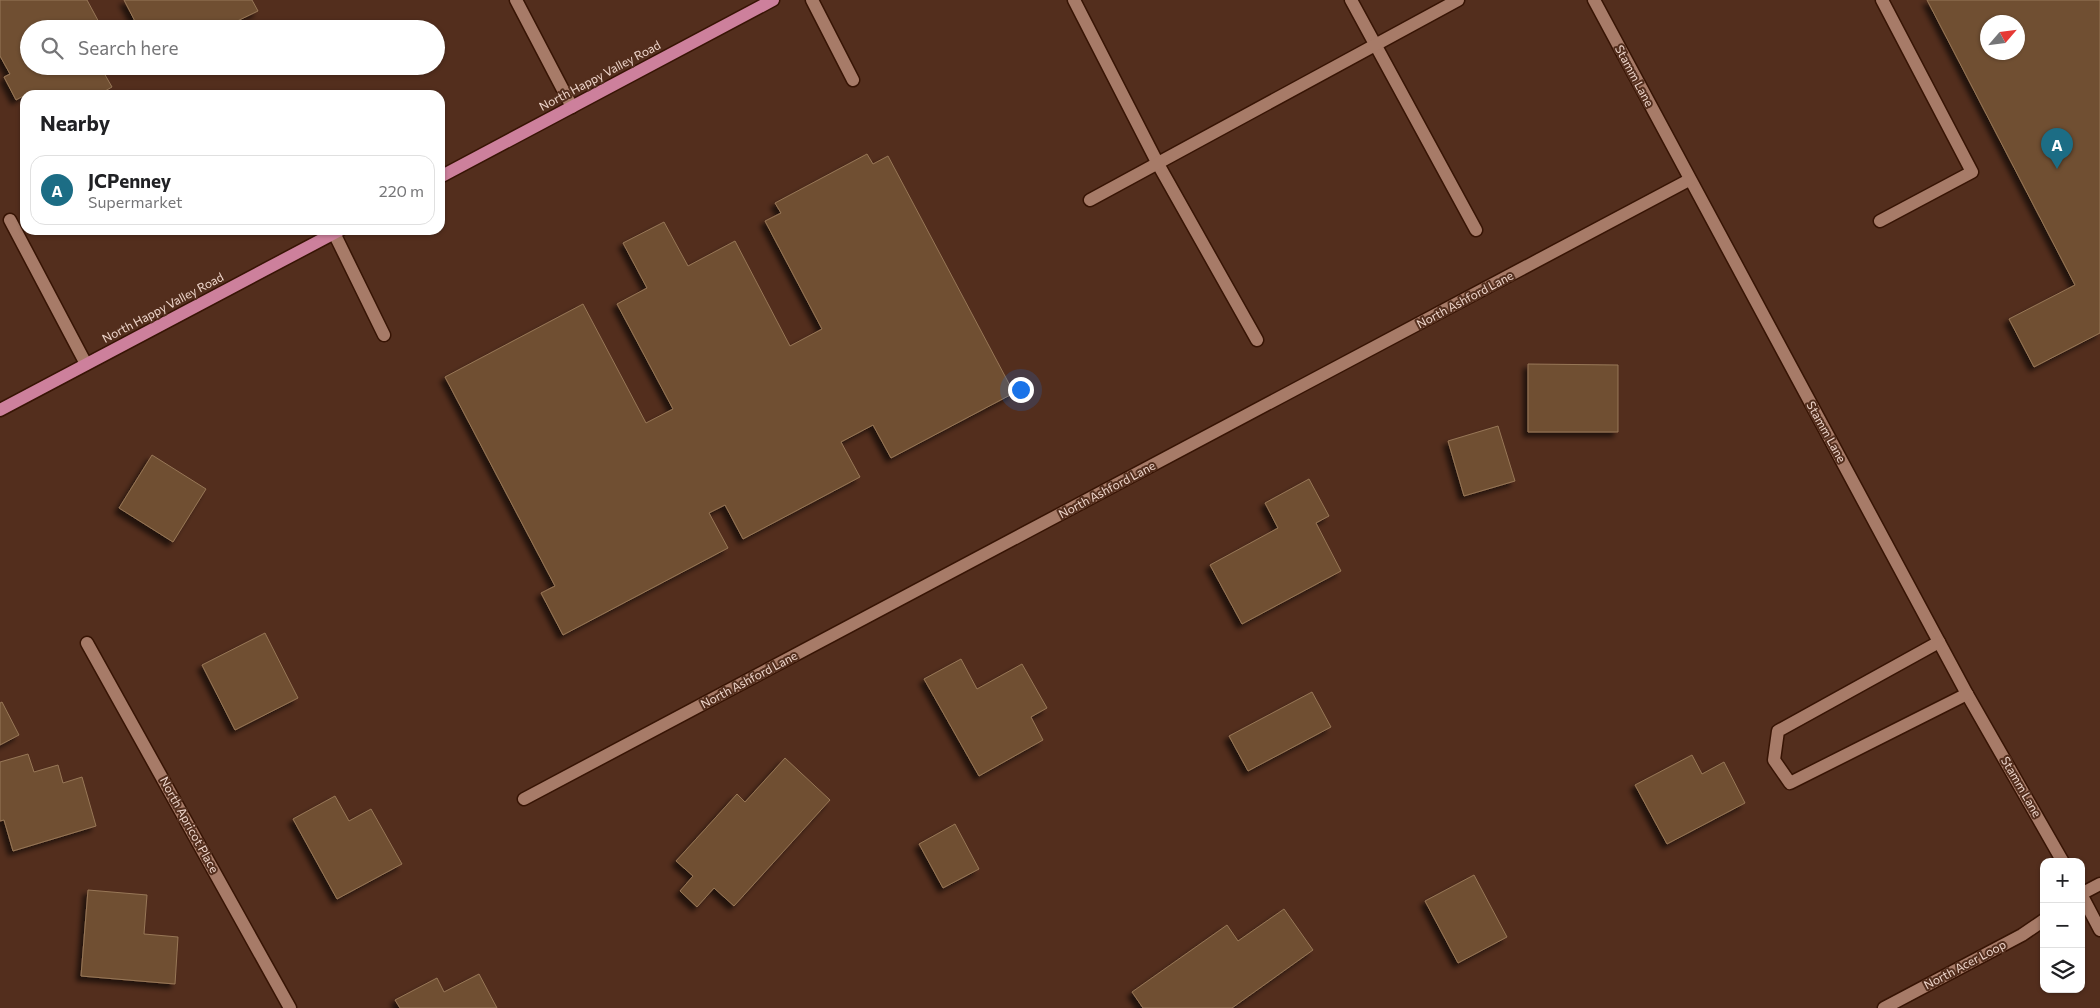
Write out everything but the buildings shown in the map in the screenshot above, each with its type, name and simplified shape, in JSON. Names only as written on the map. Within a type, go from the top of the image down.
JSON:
[{"type":"main road","name":"North Happy Valley Road","points":[[445,174],[773,0]]},
{"type":"main road","name":"North Happy Valley Road","points":[[0,410],[331,235]]},
{"type":"street","points":[[516,0],[572,106]]},
{"type":"street","points":[[812,0],[853,80]]},
{"type":"street","points":[[1074,0],[1158,164],[1256,340]]},
{"type":"street","points":[[1351,0],[1476,230]]},
{"type":"street","points":[[1090,200],[1458,0]]},
{"type":"street","name":"Stamm Lane","points":[[1594,0],[1967,694],[2061,858]]},
{"type":"street","points":[[1880,221],[1972,172],[1882,0]]},
{"type":"street","name":"North Ashford Lane","points":[[524,799],[1690,180]]},
{"type":"street","points":[[10,220],[86,364]]},
{"type":"street","points":[[338,235],[384,335]]},
{"type":"street","points":[[1940,642],[1778,731],[1774,760],[1790,783],[1967,694]]},
{"type":"street","name":"North Apricot Place","points":[[87,643],[290,1008]]},
{"type":"street","points":[[2085,892],[2100,884]]},
{"type":"street","points":[[2085,902],[2100,930]]},
{"type":"street","name":"North Acer Loop","points":[[1884,1008],[2022,935],[2040,923]]},
{"type":"place","name":"JCPenney","points":[[2057,169]]}]
